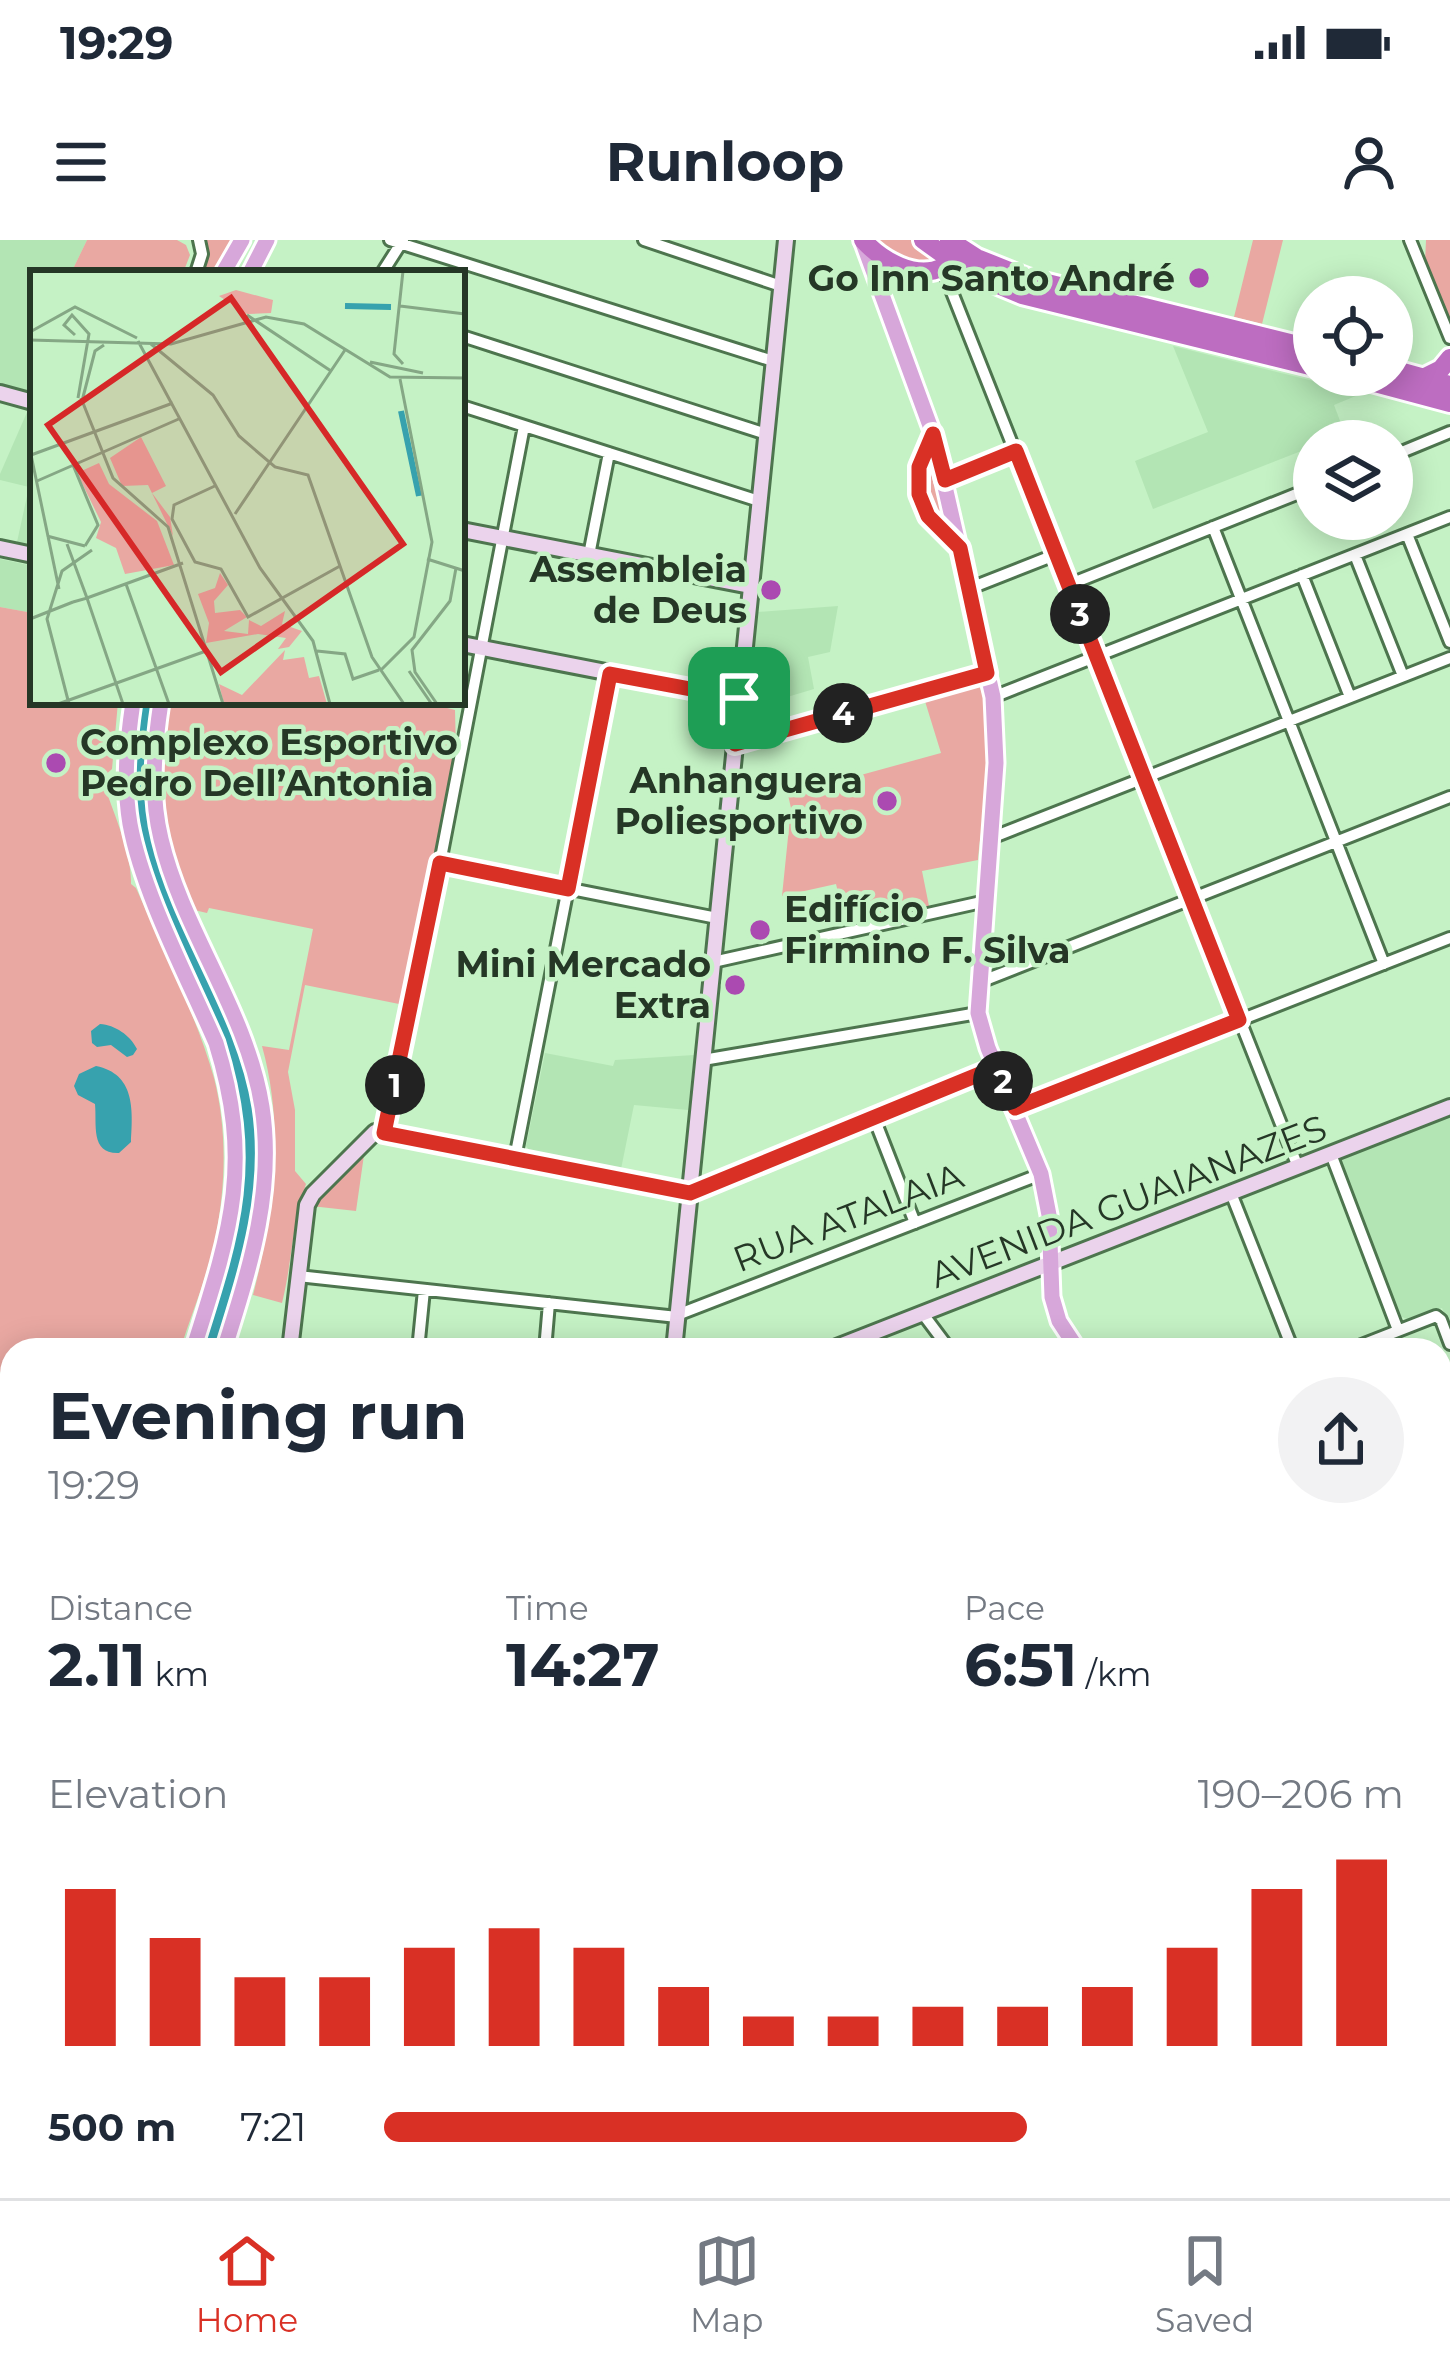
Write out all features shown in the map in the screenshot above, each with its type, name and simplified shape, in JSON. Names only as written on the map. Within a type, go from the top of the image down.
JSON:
[{"type":"highway","points":[[862,240],[896,266],[934,272],[943,267],[949,247]]},
{"type":"highway","points":[[923,240],[1027,278],[1293,345]]},
{"type":"highway","points":[[949,247],[992,285],[1293,363]]},
{"type":"highway","points":[[1425,377],[1450,358]]},
{"type":"highway","points":[[1413,374],[1450,385]]},
{"type":"highway","points":[[1413,393],[1450,403]]},
{"type":"main road","points":[[226,270],[242,240]]},
{"type":"main road","points":[[252,270],[267,240]]},
{"type":"main road","points":[[675,1338],[786,240]]},
{"type":"main road","points":[[862,240],[933,434],[993,697],[997,745],[978,1012],[982,1034],[1040,1174],[1049,1215],[1051,1287],[1057,1315],[1071,1338]]},
{"type":"main road","points":[[880,290],[885,272],[896,266]]},
{"type":"main road","points":[[0,393],[30,402]]},
{"type":"main road","points":[[465,531],[750,586]]},
{"type":"main road","points":[[0,548],[30,554]]},
{"type":"main road","points":[[465,645],[739,698]]},
{"type":"main road","points":[[133,705],[126,778],[134,840],[145,879],[216,1042],[235,1125],[233,1210],[198,1338]]},
{"type":"main road","points":[[161,705],[154,789],[162,842],[244,1039],[264,1129],[265,1176],[258,1231],[228,1338]]},
{"type":"main road","name":"AVENIDA GUAIANAZES","points":[[860,1338],[1450,1107]]},
{"type":"main road","points":[[291,1338],[311,1196],[370,1134],[690,1193]]},
{"type":"street","points":[[197,270],[202,254],[199,240]]},
{"type":"street","points":[[644,240],[781,286]]},
{"type":"street","points":[[1411,240],[1450,338]]},
{"type":"street","points":[[1417,255],[1420,240]]},
{"type":"street","points":[[384,270],[398,241],[773,361]]},
{"type":"street","points":[[949,247],[946,278],[1298,1167]]},
{"type":"street","points":[[465,337],[766,434]]},
{"type":"street","points":[[465,407],[759,501]]},
{"type":"street","points":[[384,1133],[524,426]]},
{"type":"street","points":[[1413,447],[1450,432]]},
{"type":"street","points":[[933,434],[919,467],[919,494],[928,516],[960,548]]},
{"type":"street","points":[[945,480],[1016,451]]},
{"type":"street","points":[[589,555],[609,453]]},
{"type":"street","points":[[1068,585],[1293,495]]},
{"type":"street","points":[[1413,532],[1450,518]]},
{"type":"street","points":[[1213,527],[1384,964]]},
{"type":"street","points":[[993,697],[1392,540]]},
{"type":"street","points":[[1409,540],[1450,642]]},
{"type":"street","points":[[968,589],[1057,554]]},
{"type":"street","points":[[1355,555],[1403,676]]},
{"type":"street","points":[[1302,575],[1350,697]]},
{"type":"street","points":[[991,838],[1450,658]]},
{"type":"street","points":[[735,744],[987,673]]},
{"type":"street","points":[[514,1158],[610,674]]},
{"type":"street","points":[[980,982],[1450,797]]},
{"type":"street","points":[[440,863],[717,918]]},
{"type":"street","points":[[713,962],[986,901]]},
{"type":"street","points":[[1015,1108],[1450,938]]},
{"type":"street","points":[[703,1060],[978,1012]]},
{"type":"street","points":[[690,1193],[997,1067]]},
{"type":"street","points":[[874,1118],[915,1223]]},
{"type":"street","points":[[1331,1154],[1398,1330]]},
{"type":"street","name":"RUA ATALAIA","points":[[677,1316],[1040,1174]]},
{"type":"street","points":[[1231,1193],[1288,1338]]},
{"type":"street","points":[[298,1276],[677,1316]]},
{"type":"street","points":[[419,1338],[424,1290]]},
{"type":"street","points":[[545,1338],[549,1303]]},
{"type":"street","points":[[923,1314],[941,1338]]},
{"type":"street","points":[[1378,1338],[1432,1317],[1441,1320],[1448,1338]]},
{"type":"shaded area","points":[[0,240],[87,240],[72,270],[30,270],[30,395],[0,386]]},
{"type":"shaded area","points":[[87,240],[177,240],[190,255],[184,270],[72,270]]},
{"type":"shaded area","points":[[205,240],[231,240],[215,270],[200,270]]},
{"type":"shaded area","points":[[873,240],[912,240],[935,262],[902,258]]},
{"type":"shaded area","points":[[1253,240],[1283,240],[1262,324],[1234,317]]},
{"type":"shaded area","points":[[1426,240],[1450,240],[1450,322],[1425,263]]},
{"type":"shaded area","points":[[1173,346],[1293,376],[1293,396],[1356,396],[1334,405],[1340,420],[1293,420],[1293,454],[1153,509],[1135,461],[1208,432]]},
{"type":"shaded area","points":[[30,410],[30,544],[17,542],[29,487],[0,480]]},
{"type":"shaded area","points":[[927,455],[931,455],[946,521],[943,525],[926,493]]},
{"type":"shaded area","points":[[0,559],[30,565],[30,612],[0,607]]},
{"type":"shaded area","points":[[838,606],[830,652],[808,657],[814,689],[747,709],[757,612]]},
{"type":"shaded area","points":[[0,607],[30,612],[30,705],[118,705],[112,769],[102,778],[125,845],[131,884],[168,958],[207,1055],[218,1097],[224,1156],[213,1249],[184,1338],[0,1338]]},
{"type":"shaded area","name":"Anhanguera Poliesportivo","points":[[978,684],[989,745],[978,860],[922,871],[929,906],[846,925],[836,884],[782,896],[791,808],[788,795],[941,753],[924,698]]},
{"type":"shaded area","points":[[169,705],[443,705],[455,710],[456,752],[404,1005],[305,985],[288,1072],[295,1110],[295,1171],[306,1184],[282,1303],[253,1295],[274,1171],[273,1108],[262,1046],[289,1050],[313,929],[209,908],[207,913],[194,910],[175,857],[165,808]]},
{"type":"shaded area","points":[[545,1053],[613,1066],[615,1060],[694,1055],[688,1110],[634,1105],[621,1169],[530,1151],[526,1146]]},
{"type":"shaded area","points":[[1450,1114],[1450,1326],[1442,1308],[1409,1320],[1400,1316],[1339,1158]]},
{"type":"shaded area","points":[[365,1148],[356,1211],[311,1206]]},
{"type":"water","points":[[100,1024],[126,1035],[137,1049],[133,1055],[127,1057],[111,1045],[92,1043],[91,1031]]},
{"type":"water","points":[[96,1066],[118,1077],[129,1095],[131,1142],[119,1153],[103,1149],[95,1104],[78,1095],[74,1086],[79,1074]]},
{"type":"waterway","points":[[147,705],[140,791],[152,860],[229,1047],[249,1125],[246,1211],[212,1338]]},
{"type":"place","name":"Go Inn Santo André","points":[[1199,278]]},
{"type":"place","name":"Assembleia de Deus","points":[[771,590]]},
{"type":"place","name":"Complexo Esportivo Pedro Dell’Antonia","points":[[56,763]]},
{"type":"place","name":"Anhanguera Poliesportivo","points":[[887,801]]},
{"type":"place","name":"Edifício Firmino F. Silva","points":[[760,930]]},
{"type":"place","name":"Mini Mercado Extra","points":[[735,985]]},
{"type":"route","points":[[933,434],[945,480],[1016,451],[1239,1020],[1015,1108],[997,1067],[690,1193],[384,1133],[440,863],[568,889],[610,674],[739,698],[735,744],[987,673],[960,548],[922,506],[919,467],[933,434]]}]
